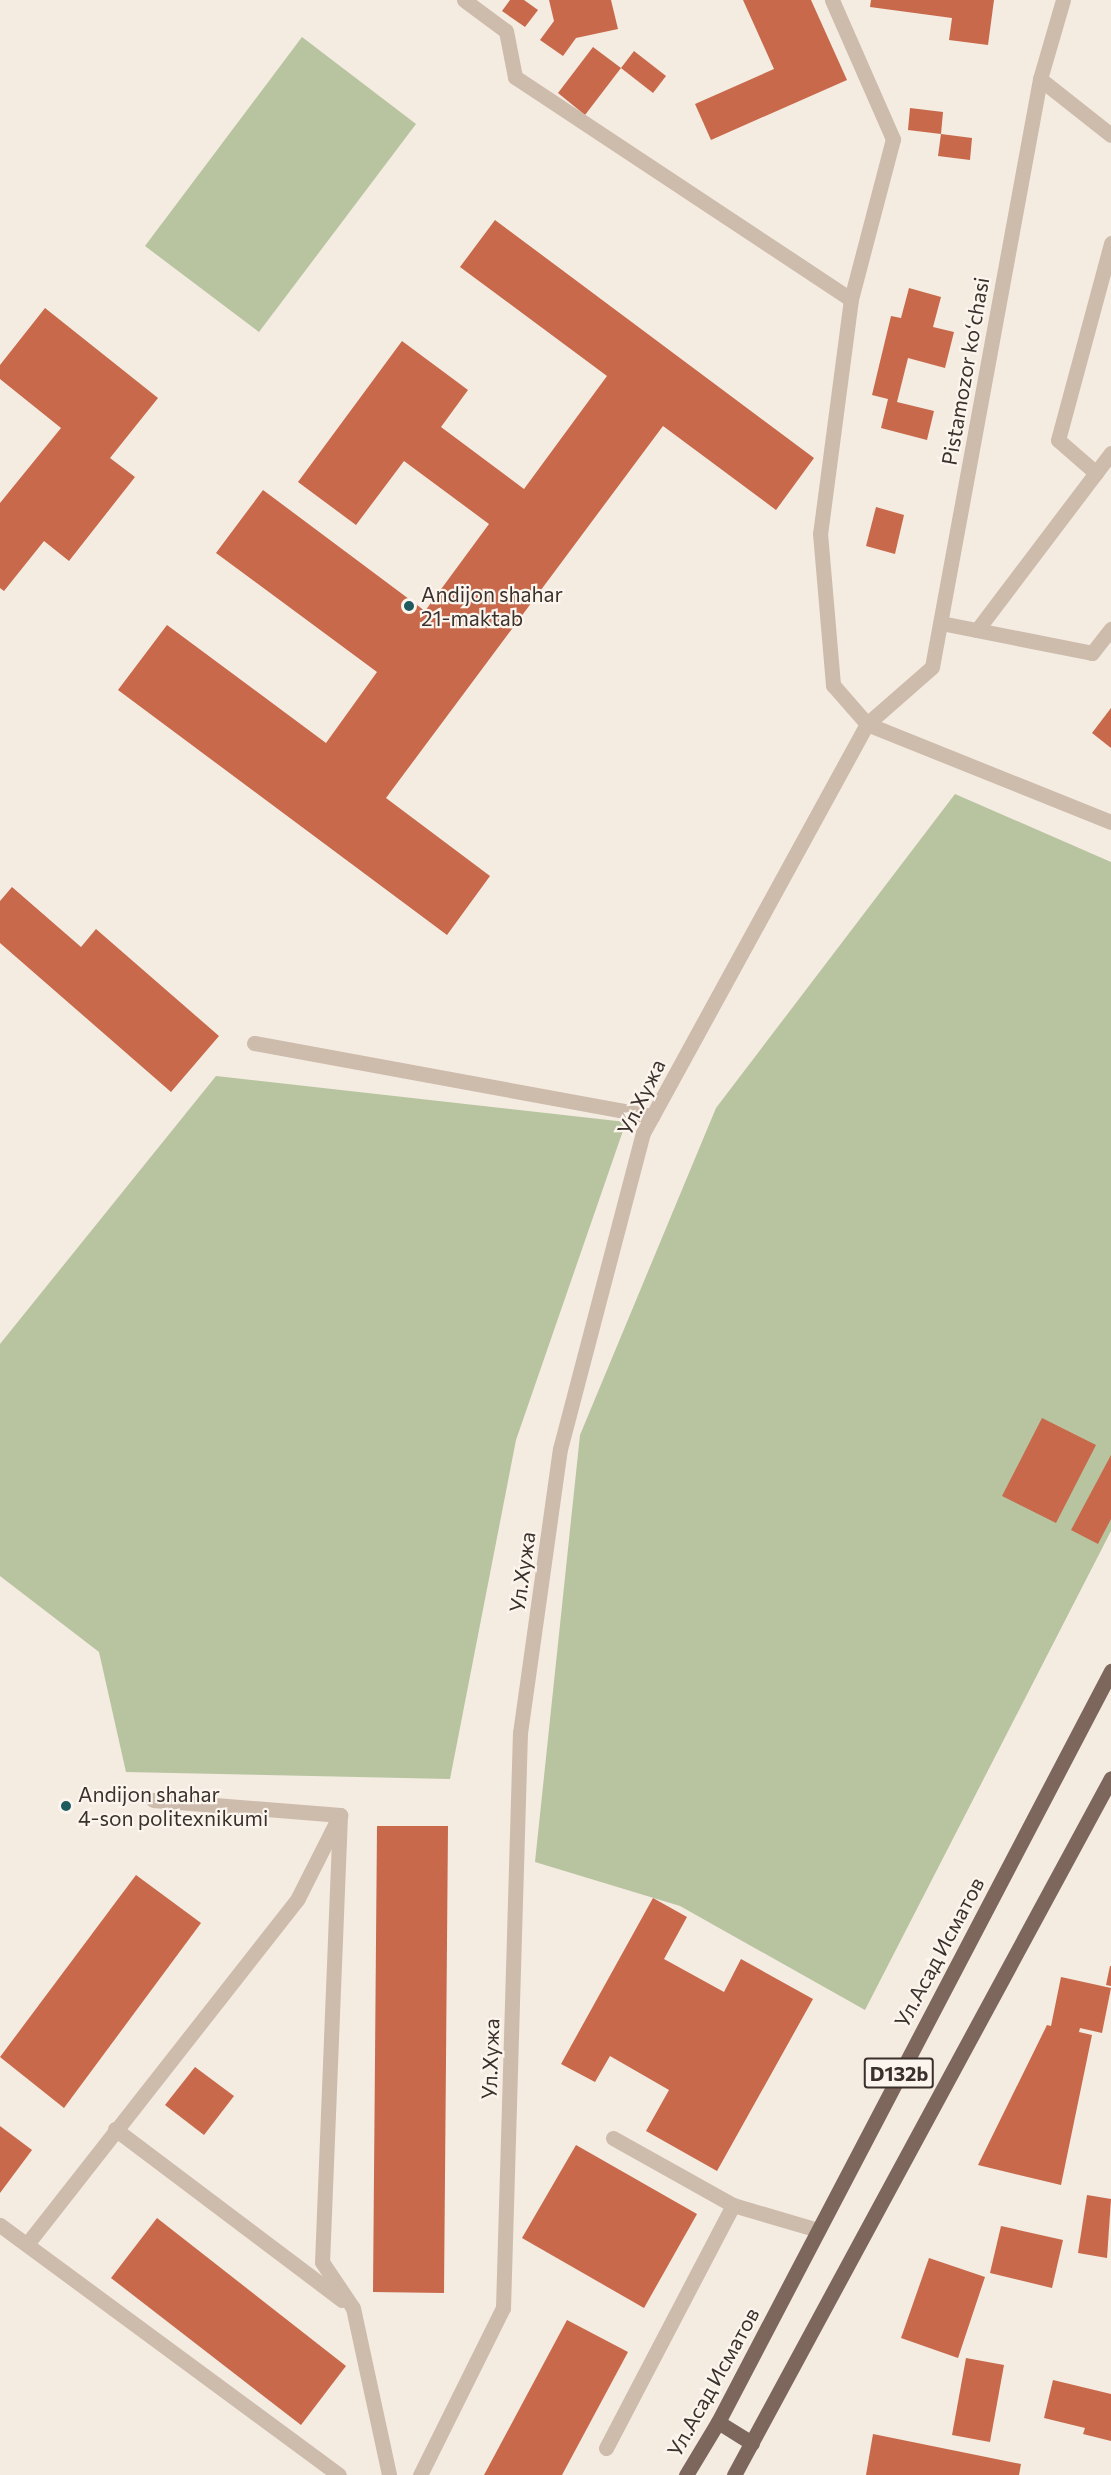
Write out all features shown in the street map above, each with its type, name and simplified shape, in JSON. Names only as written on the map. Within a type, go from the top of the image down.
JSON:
[{"type":"main road","name":"Ул.Асад Исматов","points":[[686,2475],[718,2422],[1111,1671]]},
{"type":"main road","name":"D132b","points":[[734,2475],[1111,1778]]},
{"type":"main road","points":[[718,2422],[752,2443]]},
{"type":"street","points":[[464,0],[506,31],[515,77],[851,299]]},
{"type":"street","points":[[832,0],[893,139],[851,299],[820,533],[833,685],[867,724],[1111,822]]},
{"type":"street","name":"Pistamozor koʻchasi","points":[[867,724],[932,667],[1040,79],[1063,0]]},
{"type":"street","points":[[1040,79],[1111,135]]},
{"type":"street","points":[[1096,473],[1058,440],[1111,243]]},
{"type":"street","points":[[977,630],[1111,453]]},
{"type":"street","points":[[941,623],[1092,653],[1111,629]]},
{"type":"street","name":"Ул.Хужа","points":[[420,2475],[503,2308],[520,1733],[560,1449],[643,1133],[867,724]]},
{"type":"street","points":[[254,1043],[652,1116]]},
{"type":"street","points":[[153,1800],[340,1815]]},
{"type":"street","points":[[27,2244],[114,2129],[298,1898],[340,1815]]},
{"type":"street","points":[[340,1815],[322,2262],[353,2308],[389,2475]]},
{"type":"street","points":[[114,2129],[353,2308]]},
{"type":"street","points":[[613,2138],[733,2205],[818,2230]]},
{"type":"street","points":[[606,2448],[733,2205]]},
{"type":"street","points":[[0,2225],[339,2475]]},
{"type":"green space","points":[[302,37],[416,124],[259,332],[145,246]]},
{"type":"green space","points":[[955,794],[1111,862],[1111,1531],[865,2010],[680,1906],[535,1862],[580,1435],[716,1108]]},
{"type":"green space","points":[[216,1076],[626,1122],[516,1440],[450,1779],[126,1772],[99,1652],[0,1576],[0,1344]]},
{"type":"building","points":[[510,0],[524,0],[538,10],[525,27],[502,11]]},
{"type":"building","points":[[549,0],[611,0],[618,29],[576,38],[563,56],[540,40],[554,21]]},
{"type":"building","points":[[743,0],[811,0],[847,80],[711,140],[695,104],[774,69]]},
{"type":"building","points":[[871,0],[994,0],[988,45],[949,40],[952,18],[870,7]]},
{"type":"building","points":[[593,47],[621,68],[585,115],[558,93]]},
{"type":"building","points":[[634,51],[666,76],[653,93],[621,68]]},
{"type":"building","points":[[910,108],[943,112],[941,134],[908,130]]},
{"type":"building","points":[[941,134],[972,138],[970,160],[938,156]]},
{"type":"building","points":[[495,220],[814,458],[776,510],[663,426],[386,798],[490,876],[447,935],[118,690],[167,625],[326,743],[377,672],[216,553],[263,490],[425,611],[489,524],[404,461],[356,525],[298,482],[402,341],[468,390],[441,427],[524,489],[607,376],[460,267]]},
{"type":"building","points":[[909,288],[941,297],[933,327],[954,332],[945,368],[908,358],[897,402],[934,411],[927,440],[881,428],[888,399],[872,395],[891,316],[901,318]]},
{"type":"building","points":[[45,308],[158,398],[110,458],[135,477],[69,561],[44,541],[4,591],[0,588],[0,503],[61,428],[0,379],[0,365]]},
{"type":"building","points":[[876,507],[904,515],[895,554],[866,546]]},
{"type":"building","points":[[1111,708],[1111,748],[1092,733]]},
{"type":"building","points":[[12,887],[81,947],[96,929],[219,1036],[171,1092],[0,943],[0,901]]},
{"type":"building","points":[[1042,1418],[1096,1445],[1056,1523],[1002,1496]]},
{"type":"building","points":[[1111,1455],[1111,1519],[1098,1544],[1071,1530]]},
{"type":"building","points":[[377,1826],[448,1826],[444,2293],[373,2292]]},
{"type":"building","points":[[136,1875],[201,1923],[64,2108],[0,2057]]},
{"type":"building","points":[[653,1898],[687,1917],[664,1959],[724,1992],[741,1959],[813,1999],[717,2171],[646,2131],[669,2090],[610,2056],[595,2082],[561,2064]]},
{"type":"building","points":[[1111,1966],[1111,1986],[1106,1985]]},
{"type":"building","points":[[1061,1977],[1111,1988],[1102,2033],[1080,2028],[1079,2032],[1092,2035],[1061,2185],[978,2165],[1047,2025],[1051,2026]]},
{"type":"building","points":[[195,2067],[234,2096],[204,2135],[165,2105]]},
{"type":"building","points":[[0,2126],[32,2150],[0,2193]]},
{"type":"building","points":[[576,2145],[697,2214],[644,2308],[522,2238]]},
{"type":"building","points":[[1087,2195],[1111,2199],[1107,2258],[1078,2253]]},
{"type":"building","points":[[157,2218],[346,2366],[301,2425],[111,2278]]},
{"type":"building","points":[[1001,2226],[1063,2240],[1052,2288],[990,2273]]},
{"type":"building","points":[[929,2258],[985,2277],[958,2358],[901,2338]]},
{"type":"building","points":[[567,2320],[628,2352],[562,2475],[484,2475]]},
{"type":"building","points":[[966,2358],[1004,2365],[990,2442],[952,2435]]},
{"type":"building","points":[[1053,2380],[1111,2394],[1111,2441],[1083,2434],[1085,2428],[1044,2418]]},
{"type":"building","points":[[873,2434],[1021,2464],[1019,2475],[866,2475]]},
{"type":"place","name":"Andijon shahar 21-maktab","points":[[409,606]]},
{"type":"place","name":"Andijon shahar 4-son politexnikumi","points":[[66,1806]]}]
